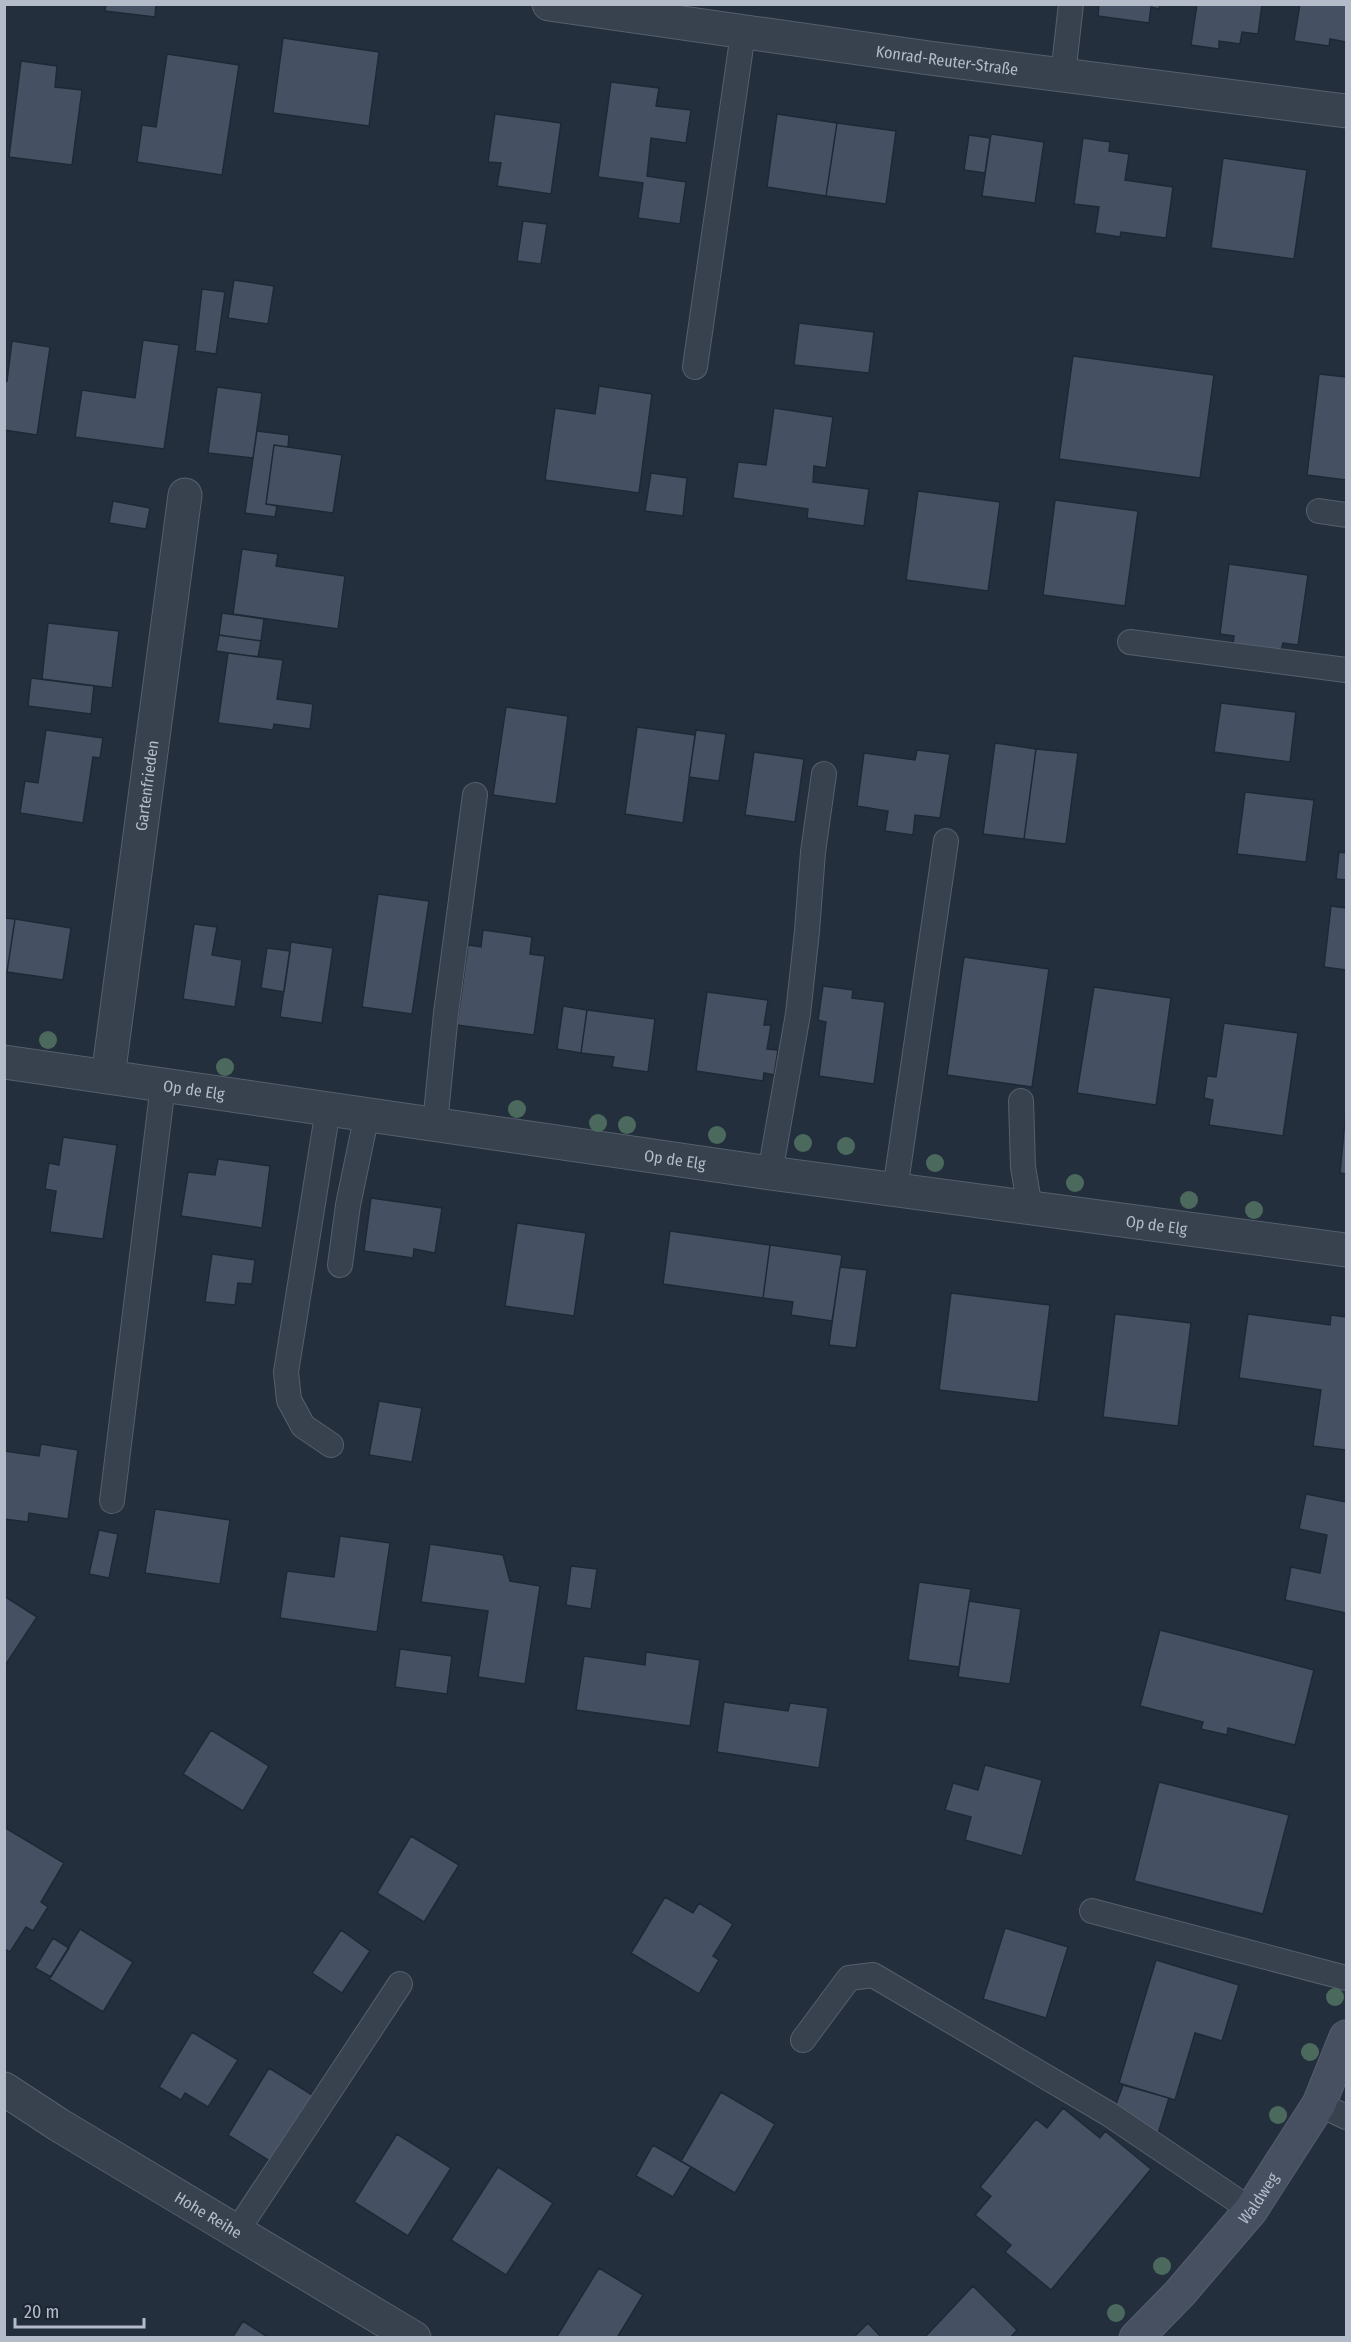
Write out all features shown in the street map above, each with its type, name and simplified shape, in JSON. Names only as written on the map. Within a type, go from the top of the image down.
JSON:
[{"type":"main road","name":"Waldweg","points":[[1136,2337],[1180,2293],[1333,2110],[1347,2037]]},
{"type":"street","name":"Konrad-Reuter-Straße","points":[[549,4],[743,33],[1347,111]]},
{"type":"street","name":"Gartenfrieden","points":[[108,1077],[185,495]]},
{"type":"street","name":"Op de Elg","points":[[4,1062],[770,1173],[1347,1250]]},
{"type":"street","name":"Hohe Reihe","points":[[4,2089],[59,2125],[414,2337]]},
{"type":"lane","points":[[1063,75],[1071,4]]},
{"type":"lane","points":[[695,367],[743,33]]},
{"type":"lane","points":[[1319,511],[1347,514]]},
{"type":"lane","points":[[1130,642],[1347,670]]},
{"type":"lane","points":[[770,1173],[798,1014],[813,852],[824,774]]},
{"type":"lane","points":[[435,1124],[446,1012],[475,795]]},
{"type":"lane","points":[[895,1190],[946,841]]},
{"type":"lane","points":[[111,1501],[164,1085]]},
{"type":"lane","points":[[1021,1101],[1023,1167],[1030,1208]]},
{"type":"lane","points":[[328,1109],[286,1372],[289,1400],[303,1426],[331,1445]]},
{"type":"lane","points":[[340,1265],[348,1205],[367,1114]]},
{"type":"lane","points":[[1092,1911],[1347,1978]]},
{"type":"lane","points":[[804,2040],[849,1978],[873,1975],[1109,2114],[1251,2210]]},
{"type":"lane","points":[[237,2232],[400,1984]]},
{"type":"building","points":[[106,4],[156,4],[155,17],[105,11]]},
{"type":"building","points":[[1099,4],[1160,4],[1159,9],[1151,7],[1149,23],[1098,16]]},
{"type":"building","points":[[1197,4],[1262,4],[1258,34],[1242,32],[1240,44],[1219,41],[1219,49],[1191,45]]},
{"type":"building","points":[[1300,4],[1346,4],[1346,42],[1330,39],[1329,46],[1294,41]]},
{"type":"building","points":[[283,38],[379,52],[369,126],[273,113]]},
{"type":"building","points":[[167,54],[239,65],[222,175],[137,162],[142,125],[156,127]]},
{"type":"building","points":[[21,61],[57,66],[55,87],[82,90],[72,165],[9,157]]},
{"type":"building","points":[[611,82],[659,88],[656,106],[691,110],[686,143],[651,138],[647,176],[686,182],[680,224],[638,218],[643,183],[598,177]]},
{"type":"building","points":[[495,114],[561,123],[551,194],[497,186],[501,163],[488,162]]},
{"type":"building","points":[[777,114],[837,123],[826,196],[767,187]]},
{"type":"building","points":[[837,123],[896,131],[886,204],[826,196]]},
{"type":"building","points":[[991,134],[1044,142],[1035,203],[982,196]]},
{"type":"building","points":[[969,135],[990,138],[985,173],[964,170]]},
{"type":"building","points":[[1083,138],[1110,142],[1109,151],[1129,154],[1125,180],[1173,187],[1166,238],[1121,232],[1120,237],[1095,233],[1099,207],[1074,204]]},
{"type":"building","points":[[1223,158],[1307,170],[1294,259],[1211,248]]},
{"type":"building","points":[[523,221],[547,224],[541,264],[517,261]]},
{"type":"building","points":[[234,280],[274,286],[268,324],[228,318]]},
{"type":"building","points":[[202,289],[225,292],[216,354],[195,351]]},
{"type":"building","points":[[799,323],[874,332],[869,373],[794,365]]},
{"type":"building","points":[[143,340],[179,345],[164,449],[75,437],[82,390],[135,398]]},
{"type":"building","points":[[12,341],[50,347],[37,435],[4,430],[4,380],[7,381]]},
{"type":"building","points":[[1073,356],[1214,375],[1200,478],[1059,459]]},
{"type":"building","points":[[1319,374],[1346,377],[1346,480],[1307,475]]},
{"type":"building","points":[[599,386],[652,394],[639,493],[545,480],[555,408],[595,414]]},
{"type":"building","points":[[217,387],[262,393],[253,458],[208,453]]},
{"type":"building","points":[[774,408],[833,417],[826,468],[814,466],[813,482],[869,489],[864,526],[807,518],[808,509],[733,498],[738,462],[766,465]]},
{"type":"building","points":[[257,431],[289,435],[288,447],[274,445],[266,504],[277,506],[275,517],[245,513]]},
{"type":"building","points":[[274,445],[342,455],[333,513],[266,504]]},
{"type":"building","points":[[651,473],[687,478],[683,516],[645,511]]},
{"type":"building","points":[[918,491],[1000,502],[988,591],[906,580]]},
{"type":"building","points":[[1055,500],[1138,511],[1125,606],[1043,595]]},
{"type":"building","points":[[113,501],[150,508],[146,529],[109,523]]},
{"type":"building","points":[[242,549],[278,554],[276,566],[345,576],[338,629],[233,614]]},
{"type":"building","points":[[1229,564],[1308,575],[1298,645],[1283,643],[1281,651],[1233,645],[1234,636],[1220,634]]},
{"type":"building","points":[[222,613],[264,619],[261,641],[219,635]]},
{"type":"building","points":[[48,623],[119,631],[112,688],[42,679]]},
{"type":"building","points":[[219,635],[261,641],[258,657],[216,651]]},
{"type":"building","points":[[228,653],[283,660],[277,699],[313,704],[310,729],[274,724],[273,730],[218,723]]},
{"type":"building","points":[[31,678],[94,686],[91,714],[28,706]]},
{"type":"building","points":[[1221,703],[1296,712],[1290,762],[1214,752]]},
{"type":"building","points":[[506,707],[568,716],[556,804],[493,795]]},
{"type":"building","points":[[637,727],[695,735],[683,823],[625,814]]},
{"type":"building","points":[[46,730],[103,738],[100,758],[93,757],[83,823],[20,813],[25,781],[38,783]]},
{"type":"building","points":[[696,730],[726,734],[719,781],[689,777]]},
{"type":"building","points":[[995,743],[1036,749],[1024,839],[983,834]]},
{"type":"building","points":[[1036,749],[1078,753],[1066,844],[1024,839]]},
{"type":"building","points":[[917,750],[950,754],[940,818],[915,815],[913,835],[885,831],[888,811],[857,806],[864,753],[915,760]]},
{"type":"building","points":[[754,752],[804,759],[795,822],[745,815]]},
{"type":"building","points":[[1245,792],[1314,800],[1306,862],[1237,854]]},
{"type":"building","points":[[1339,852],[1346,853],[1346,880],[1336,879]]},
{"type":"building","points":[[378,894],[429,901],[412,1014],[362,1007]]},
{"type":"building","points":[[1331,906],[1346,908],[1346,970],[1324,967]]},
{"type":"building","points":[[4,918],[15,919],[7,972],[4,972]]},
{"type":"building","points":[[15,919],[71,928],[63,980],[7,972]]},
{"type":"building","points":[[194,924],[217,927],[212,955],[242,960],[235,1007],[183,999]]},
{"type":"building","points":[[483,930],[532,937],[530,954],[545,956],[534,1035],[457,1025],[468,945],[481,947]]},
{"type":"building","points":[[291,942],[333,948],[322,1023],[280,1017]]},
{"type":"building","points":[[267,948],[290,951],[284,992],[261,988]]},
{"type":"building","points":[[964,957],[1049,969],[1032,1087],[947,1075]]},
{"type":"building","points":[[823,986],[853,990],[852,998],[885,1002],[874,1084],[819,1076],[826,1022],[818,1020]]},
{"type":"building","points":[[1094,987],[1171,998],[1156,1105],[1077,1093]]},
{"type":"building","points":[[707,992],[768,1000],[764,1025],[771,1025],[767,1049],[778,1050],[774,1075],[764,1073],[763,1081],[696,1071]]},
{"type":"building","points":[[563,1006],[587,1010],[581,1053],[557,1049]]},
{"type":"building","points":[[587,1010],[655,1019],[648,1072],[612,1067],[614,1057],[581,1053]]},
{"type":"building","points":[[1224,1023],[1298,1033],[1283,1136],[1209,1125],[1213,1100],[1204,1098],[1207,1076],[1216,1077]]},
{"type":"building","points":[[1346,1110],[1346,1174],[1340,1173]]},
{"type":"building","points":[[63,1137],[117,1145],[103,1239],[50,1232],[56,1191],[45,1189],[49,1163],[59,1165]]},
{"type":"building","points":[[218,1159],[270,1166],[262,1228],[181,1216],[188,1172],[215,1175]]},
{"type":"building","points":[[371,1198],[442,1208],[435,1253],[414,1249],[413,1258],[364,1251]]},
{"type":"building","points":[[517,1223],[586,1233],[574,1316],[505,1306]]},
{"type":"building","points":[[670,1231],[770,1245],[763,1298],[663,1284]]},
{"type":"building","points":[[770,1245],[842,1255],[832,1321],[791,1315],[793,1302],[763,1298]]},
{"type":"building","points":[[212,1254],[255,1260],[252,1284],[238,1283],[235,1305],[205,1302]]},
{"type":"building","points":[[840,1267],[867,1270],[856,1348],[829,1345]]},
{"type":"building","points":[[951,1293],[1050,1305],[1038,1402],[939,1390]]},
{"type":"building","points":[[1115,1314],[1191,1323],[1178,1426],[1103,1417]]},
{"type":"building","points":[[1248,1314],[1330,1325],[1331,1315],[1346,1317],[1346,1450],[1313,1446],[1321,1390],[1239,1378]]},
{"type":"building","points":[[379,1401],[422,1408],[412,1462],[369,1455]]},
{"type":"building","points":[[41,1444],[78,1450],[68,1519],[29,1513],[28,1522],[4,1519],[4,1451],[39,1456]]},
{"type":"building","points":[[1306,1494],[1346,1502],[1346,1613],[1285,1600],[1291,1567],[1320,1573],[1327,1535],[1299,1529]]},
{"type":"building","points":[[155,1509],[230,1520],[220,1584],[145,1573]]},
{"type":"building","points":[[99,1530],[118,1534],[109,1578],[89,1574]]},
{"type":"building","points":[[340,1536],[390,1543],[377,1632],[280,1618],[287,1571],[334,1577]]},
{"type":"building","points":[[430,1544],[503,1555],[510,1581],[540,1586],[525,1684],[478,1677],[488,1611],[421,1602]]},
{"type":"building","points":[[571,1566],[597,1569],[591,1609],[566,1605]]},
{"type":"building","points":[[919,1582],[971,1589],[959,1667],[908,1660]]},
{"type":"building","points":[[4,1596],[37,1617],[4,1667]]},
{"type":"building","points":[[969,1601],[1021,1609],[1010,1684],[958,1677]]},
{"type":"building","points":[[1160,1630],[1314,1670],[1295,1745],[1228,1728],[1227,1735],[1201,1729],[1203,1722],[1140,1706]]},
{"type":"building","points":[[400,1649],[452,1656],[447,1694],[395,1687]]},
{"type":"building","points":[[646,1652],[700,1660],[690,1726],[576,1710],[584,1656],[645,1665]]},
{"type":"building","points":[[724,1702],[788,1711],[790,1703],[828,1708],[819,1768],[717,1752]]},
{"type":"building","points":[[211,1730],[269,1766],[243,1811],[183,1774]]},
{"type":"building","points":[[985,1765],[1042,1780],[1022,1856],[965,1840],[971,1817],[945,1810],[953,1783],[978,1790]]},
{"type":"building","points":[[1159,1782],[1289,1815],[1263,1914],[1134,1881]]},
{"type":"building","points":[[4,1827],[64,1863],[41,1902],[48,1907],[33,1931],[26,1927],[10,1952],[4,1949]]},
{"type":"building","points":[[411,1836],[459,1865],[424,1922],[377,1893]]},
{"type":"building","points":[[665,1897],[693,1913],[699,1903],[733,1924],[713,1956],[719,1960],[699,1994],[631,1953]]},
{"type":"building","points":[[1005,1928],[1068,1947],[1046,2018],[983,1999]]},
{"type":"building","points":[[80,1929],[133,1962],[103,2012],[49,1979]]},
{"type":"building","points":[[341,1930],[370,1951],[342,1993],[312,1973]]},
{"type":"building","points":[[53,1938],[69,1948],[51,1977],[35,1968]]},
{"type":"building","points":[[1156,1960],[1239,1985],[1222,2041],[1195,2033],[1175,2100],[1119,2083]]},
{"type":"building","points":[[192,2032],[238,2060],[208,2107],[185,2093],[181,2100],[159,2087]]},
{"type":"building","points":[[269,2068],[314,2096],[273,2163],[228,2135]]},
{"type":"building","points":[[1123,2085],[1169,2098],[1157,2137],[1115,2107]]},
{"type":"building","points":[[721,2092],[775,2124],[735,2193],[681,2161]]},
{"type":"building","points":[[1063,2108],[1100,2138],[1105,2131],[1151,2169],[1051,2290],[1005,2252],[1011,2245],[975,2215],[991,2196],[980,2187],[1036,2119],[1047,2128]]},
{"type":"building","points":[[397,2134],[451,2168],[408,2236],[354,2202]]},
{"type":"building","points":[[653,2145],[691,2167],[673,2197],[636,2176]]},
{"type":"building","points":[[498,2167],[553,2203],[506,2275],[451,2240]]},
{"type":"building","points":[[599,2268],[643,2295],[617,2338],[556,2338]]},
{"type":"building","points":[[973,2286],[1017,2330],[1010,2338],[924,2338]]},
{"type":"building","points":[[243,2321],[269,2338],[232,2338]]},
{"type":"building","points":[[868,2323],[882,2338],[853,2338]]}]
